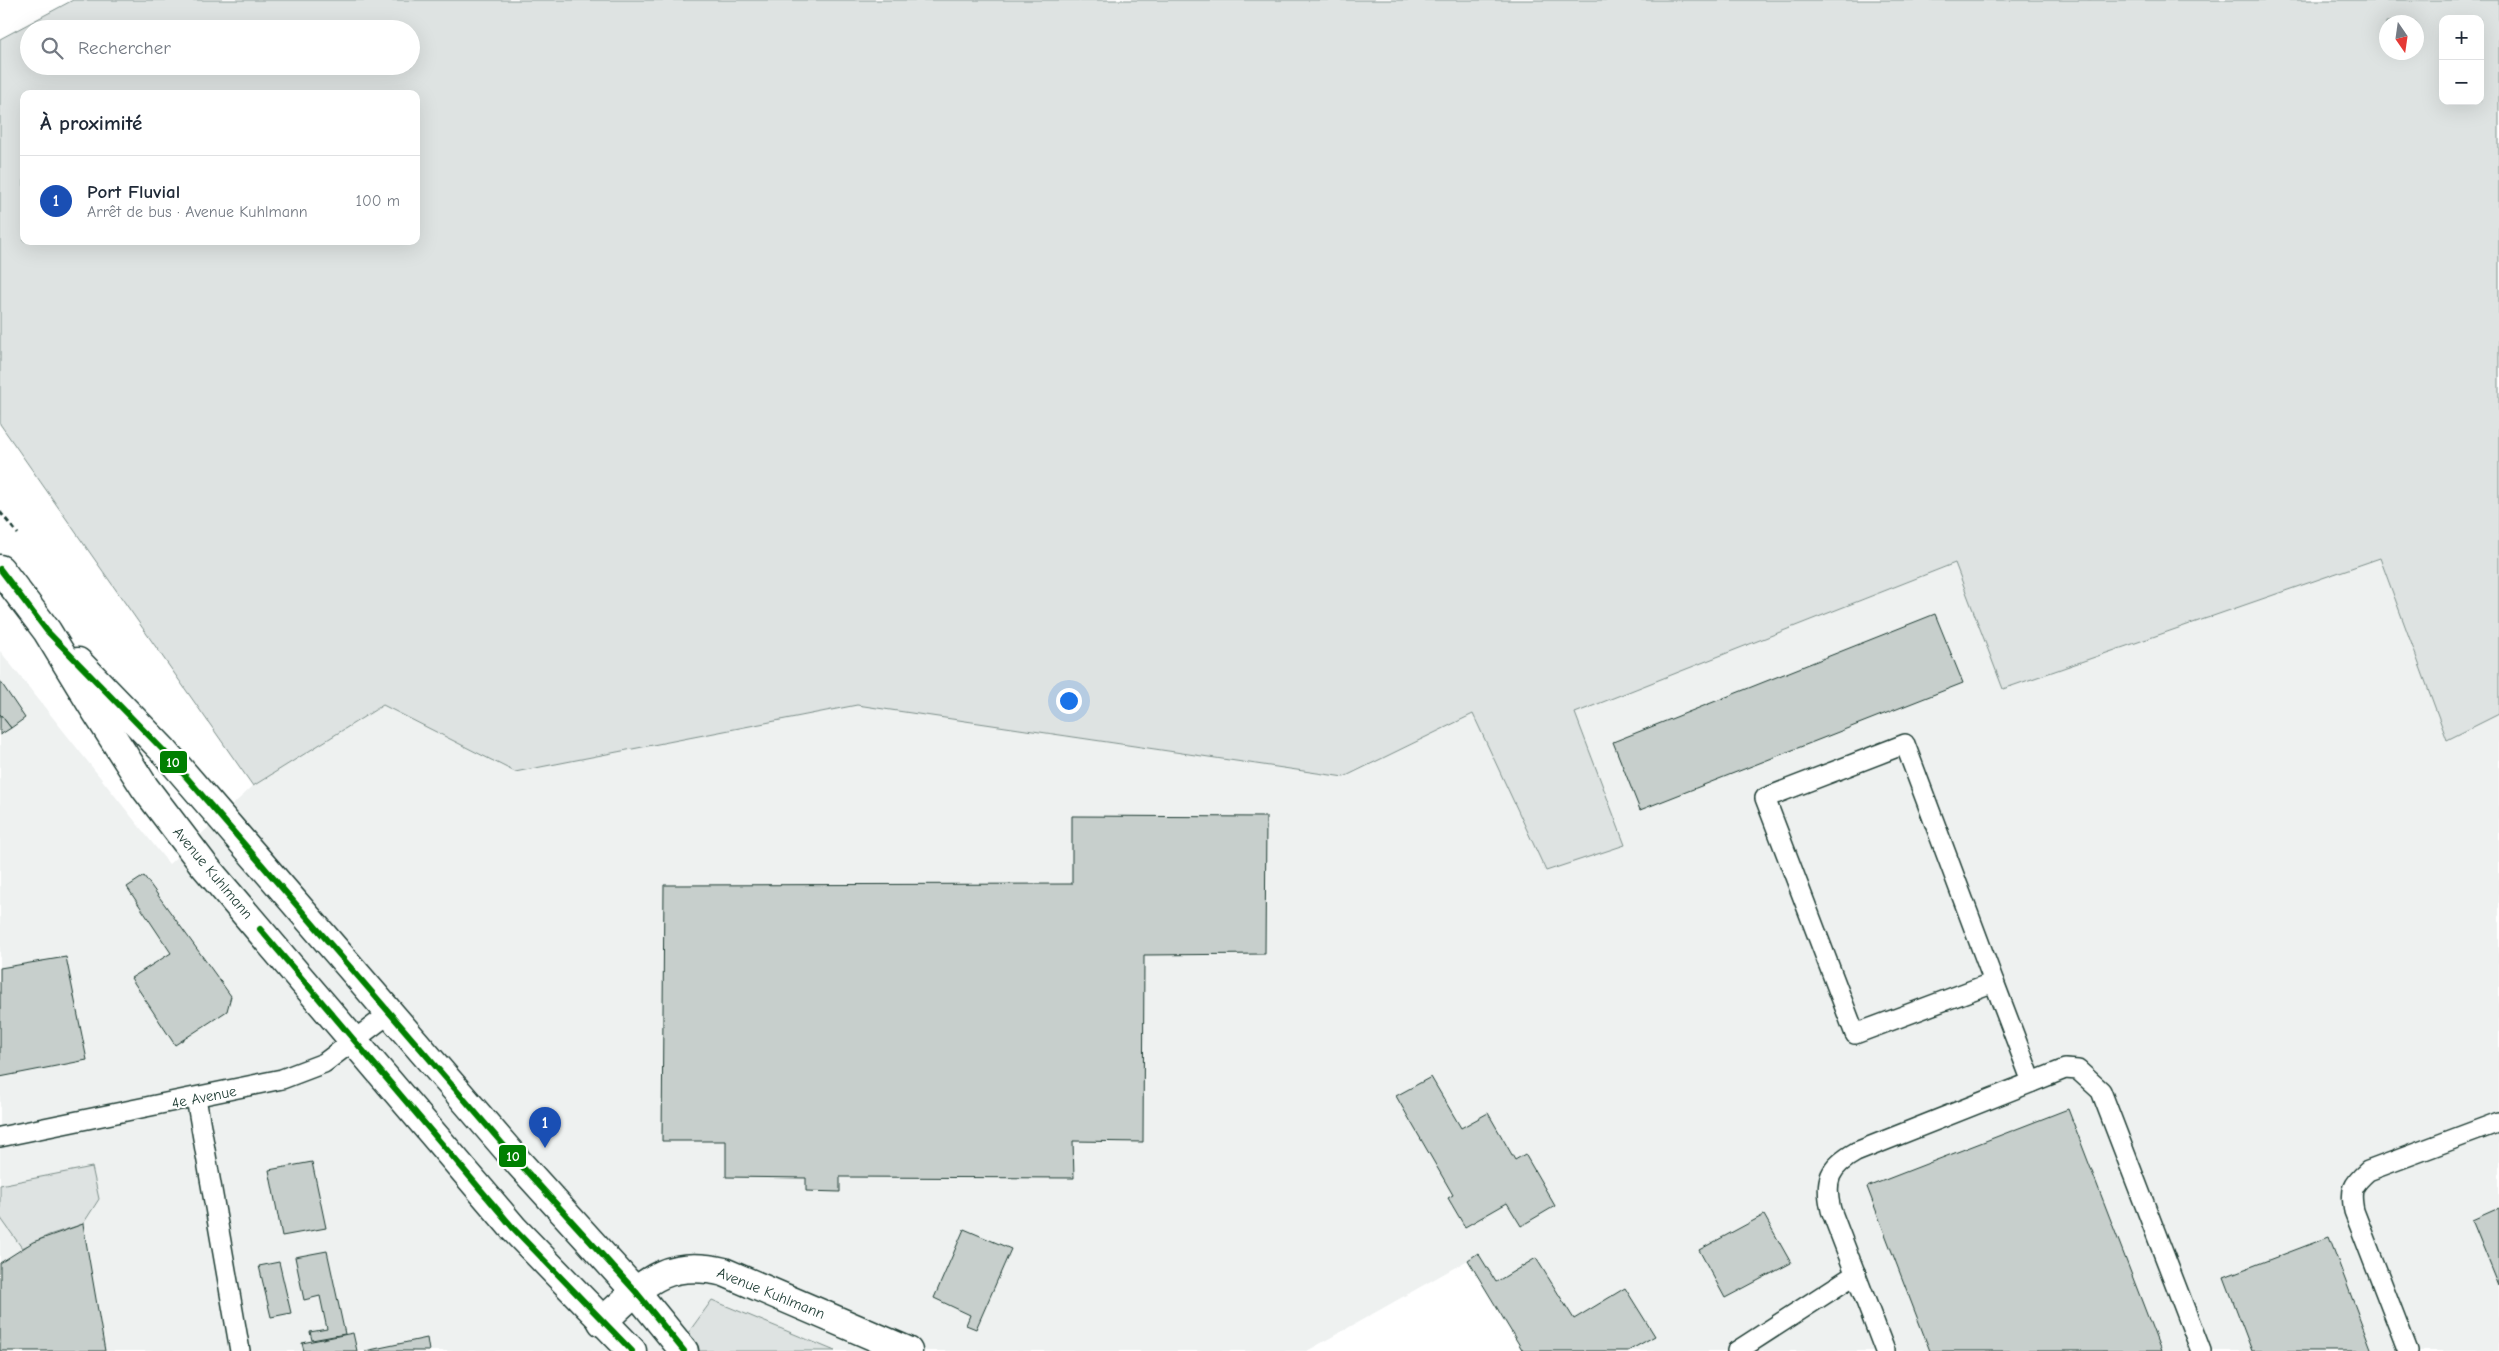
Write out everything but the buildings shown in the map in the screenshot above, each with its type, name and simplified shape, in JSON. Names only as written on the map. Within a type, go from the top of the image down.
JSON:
[{"type":"street","name":"Avenue Kuhlmann","points":[[0,569],[47,631],[112,737],[173,826],[514,1230],[632,1351]]},
{"type":"street","name":"Avenue Kuhlmann","points":[[47,631],[163,750],[519,1163],[636,1292],[684,1351]]},
{"type":"street","name":"Avenue Kuhlmann","points":[[602,1322],[653,1278],[672,1270],[690,1266],[724,1272],[908,1351]]},
{"type":"lane","points":[[1994,982],[1855,1034],[1765,798],[1904,744],[2032,1082]]},
{"type":"lane","name":"4e Avenue","points":[[0,1138],[254,1087],[302,1072],[324,1062],[355,1042],[390,1013]]},
{"type":"lane","points":[[1885,1351],[1831,1210],[1827,1191],[1830,1175],[1841,1160],[2064,1069],[2078,1070],[2101,1091],[2201,1351]]},
{"type":"lane","points":[[196,1098],[240,1351]]},
{"type":"lane","points":[[2408,1351],[2354,1211],[2351,1196],[2354,1183],[2368,1171],[2499,1122]]},
{"type":"lane","points":[[1737,1351],[1856,1274]]},
{"type":"shaded area","points":[[73,0],[2499,0],[2499,714],[2447,740],[2380,558],[2003,689],[1955,563],[1575,713],[1625,845],[1546,871],[1473,714],[1344,777],[857,705],[515,772],[383,705],[253,786],[0,424],[0,39],[20,28],[20,75],[420,75],[420,20],[36,20]]},
{"type":"shaded area","points":[[2380,558],[2447,739],[2499,714],[2499,1351],[1523,1351],[1468,1260],[1307,1351],[835,1351],[712,1300],[675,1351],[0,1351],[0,651],[169,864],[253,786],[383,705],[515,772],[857,705],[1344,777],[1473,714],[1625,845],[1575,713],[1956,563],[2003,689]]},
{"type":"shaded area","points":[[92,1167],[99,1199],[83,1224],[49,1235],[22,1248],[0,1217],[0,1185]]},
{"type":"shaded area","points":[[712,1300],[835,1351],[675,1351]]},
{"type":"transit line","name":"10","points":[[0,569],[47,631],[163,750],[519,1163],[636,1292],[684,1351]]},
{"type":"transit line","name":"10","points":[[260,929],[514,1229],[632,1351]]},
{"type":"place","name":"Port Fluvial","points":[[545,1148]]}]
